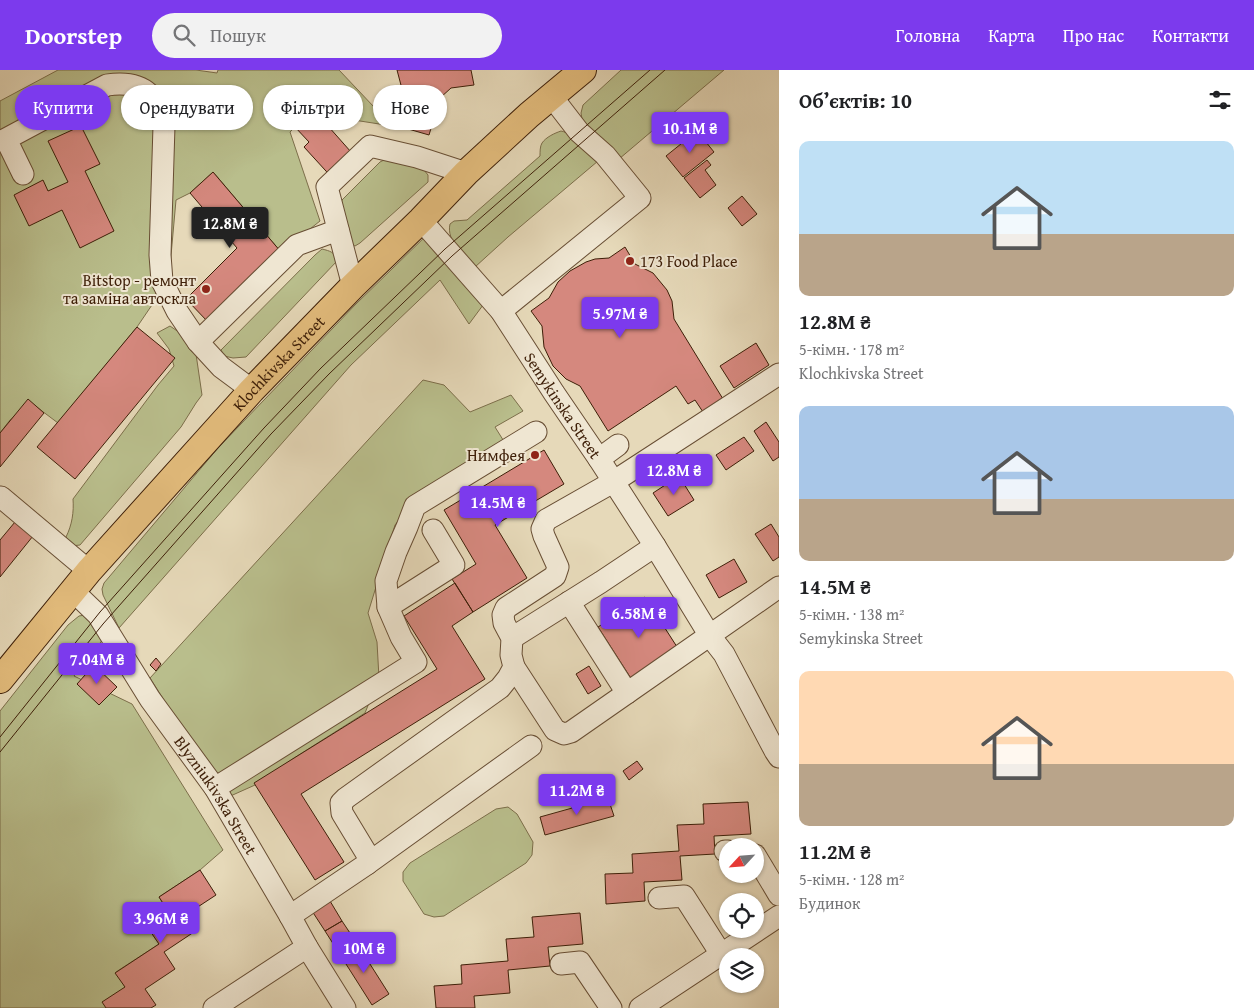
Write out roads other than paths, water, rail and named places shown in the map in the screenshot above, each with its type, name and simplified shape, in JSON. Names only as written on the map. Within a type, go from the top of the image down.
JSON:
[{"type":"main road","name":"Klochkivska Street","points":[[0,680],[89,571],[252,390],[352,286],[466,173],[529,115],[584,70]]},
{"type":"street","points":[[23,174],[6,138],[107,85],[120,83],[134,85],[146,91],[156,101],[162,113],[164,126],[160,255],[162,281],[177,311],[198,342],[221,368],[252,390]]},
{"type":"street","points":[[502,311],[640,198],[605,155],[579,132],[552,96]]},
{"type":"street","points":[[352,286],[327,187],[370,146],[418,156],[466,173]]},
{"type":"street","name":"Semykinska Street","points":[[420,220],[502,311],[554,394],[599,459],[655,546],[710,636],[724,654],[779,758]]},
{"type":"street","points":[[198,342],[297,245],[338,230]]},
{"type":"street","points":[[779,374],[613,482],[546,520],[542,529],[558,567],[555,576],[506,608],[503,615],[504,623],[512,638],[511,656],[514,667],[555,730],[564,734],[571,732],[627,694],[779,587]]},
{"type":"street","points":[[216,788],[416,662],[401,637],[388,607],[386,581],[415,506],[536,432]]},
{"type":"street","points":[[599,459],[618,446]]},
{"type":"street","points":[[0,497],[89,571]]},
{"type":"street","points":[[388,607],[454,565],[434,530]]},
{"type":"street","points":[[512,638],[655,546]]},
{"type":"street","name":"Blyzniukivska Street","points":[[73,591],[98,615],[132,659],[150,698],[216,788],[307,947],[345,1008]]},
{"type":"street","points":[[569,602],[627,694]]},
{"type":"street","points":[[367,864],[368,856],[342,813],[341,803],[500,688],[514,667]]},
{"type":"street","points":[[290,916],[367,864],[531,746]]},
{"type":"street","points":[[764,870],[779,895]]},
{"type":"street","points":[[659,898],[684,896],[719,951]]},
{"type":"street","points":[[730,948],[779,916]]},
{"type":"street","points":[[214,1008],[307,947]]},
{"type":"street","points":[[640,1008],[668,1000],[719,956]]},
{"type":"street","points":[[561,964],[580,962],[611,1008]]},
{"type":"tram line","points":[[0,737],[100,612],[264,428],[321,368],[445,249],[650,70]]},
{"type":"tram line","points":[[0,752],[103,624],[271,434],[329,374],[452,256],[665,70]]},
{"type":"place","name":"173 Food Place","points":[[630,261]]},
{"type":"place","name":"Bitstop - ремонт та заміна автоскла","points":[[206,289]]},
{"type":"place","name":"Нимфея","points":[[535,455]]}]
